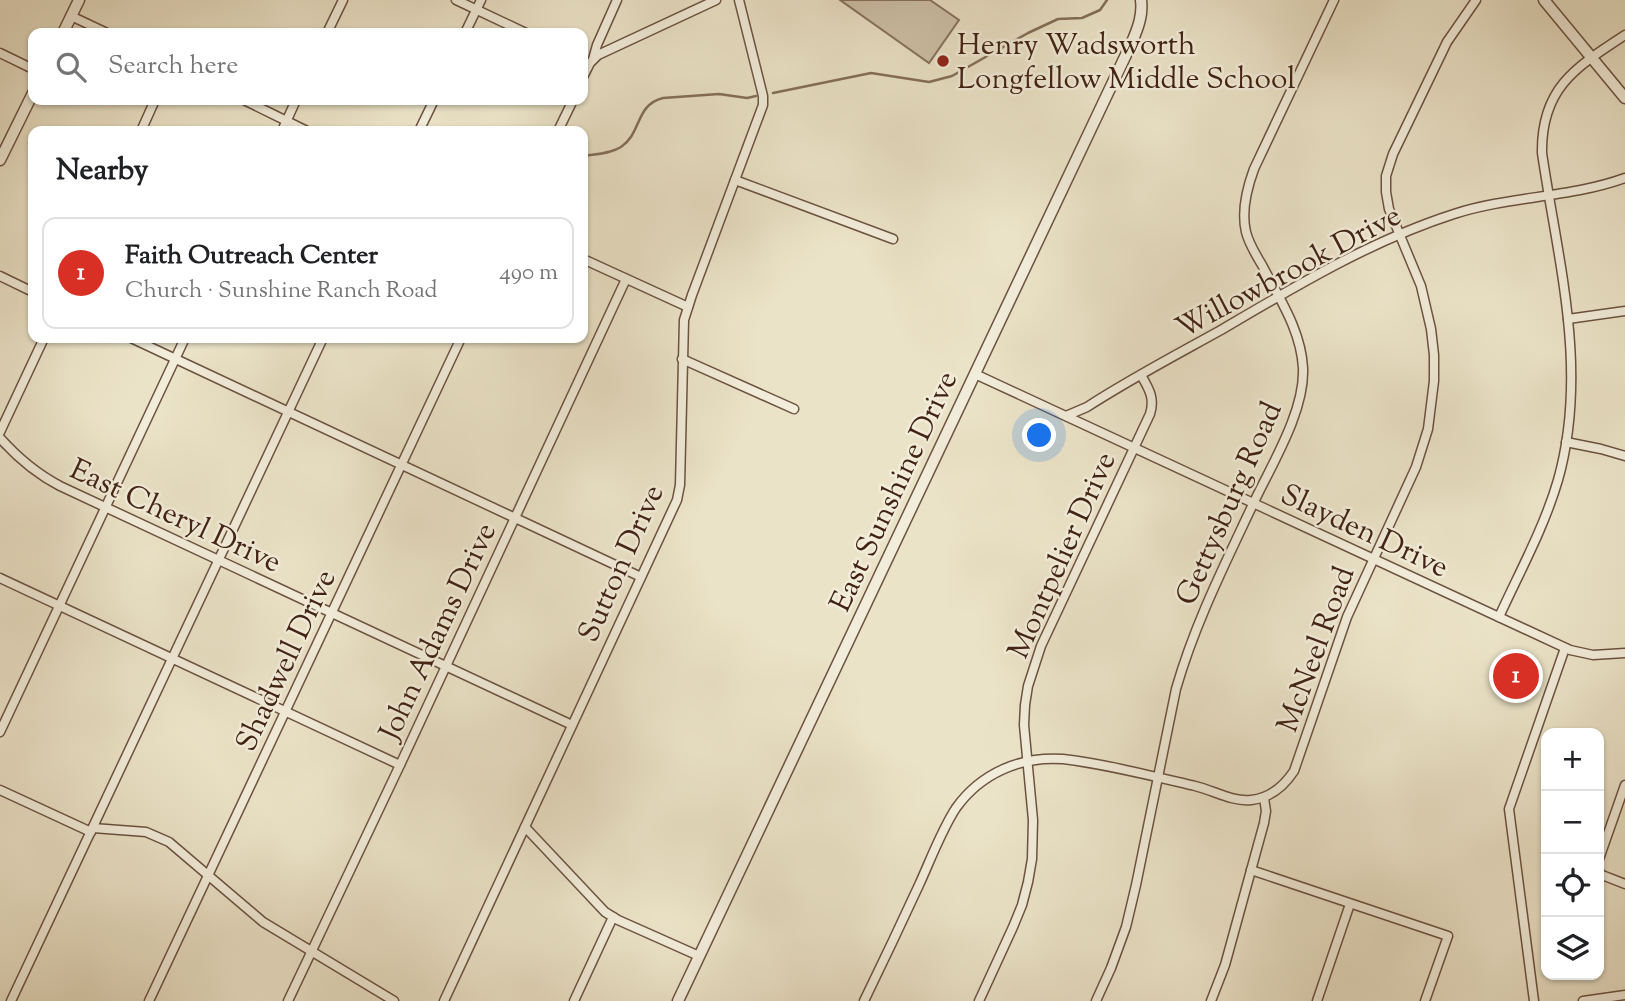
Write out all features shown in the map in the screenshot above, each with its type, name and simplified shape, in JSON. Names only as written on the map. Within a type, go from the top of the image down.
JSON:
[{"type":"street","points":[[65,28],[79,0]]},
{"type":"street","points":[[329,28],[343,0]]},
{"type":"street","points":[[456,0],[515,28]]},
{"type":"street","points":[[467,28],[481,0]]},
{"type":"street","points":[[588,62],[617,0]]},
{"type":"street","points":[[588,62],[716,0]]},
{"type":"street","name":"Sutton Drive","points":[[443,1001],[677,500],[684,320],[763,105],[739,0]]},
{"type":"street","name":"East Sunshine Drive","points":[[678,1001],[1139,27],[1141,0]]},
{"type":"street","name":"Gettysburg Road","points":[[1096,1001],[1126,927],[1176,689],[1193,636],[1294,416],[1302,388],[1299,341],[1293,323],[1252,247],[1246,232],[1244,208],[1254,169],[1334,0]]},
{"type":"street","name":"McNeel Road","points":[[1264,798],[1277,790],[1294,771],[1347,617],[1421,453],[1432,406],[1434,381],[1429,317],[1420,286],[1392,218],[1385,184],[1393,154],[1447,42],[1476,0]]},
{"type":"street","points":[[1544,0],[1625,98]]},
{"type":"street","points":[[71,16],[96,28]]},
{"type":"street","points":[[1499,617],[1548,510],[1558,480],[1569,424],[1572,367],[1568,319],[1542,153],[1546,117],[1561,85],[1573,72],[1625,35]]},
{"type":"street","points":[[0,53],[28,67]]},
{"type":"street","points":[[0,160],[28,103]]},
{"type":"street","points":[[143,126],[153,105]]},
{"type":"street","points":[[254,105],[296,126]]},
{"type":"street","points":[[284,126],[294,105]]},
{"type":"street","points":[[421,126],[432,105]]},
{"type":"street","points":[[560,126],[571,105]]},
{"type":"street","name":"Willowbrook Drive","points":[[1066,416],[1349,257],[1399,235],[1457,213],[1590,188],[1625,177]]},
{"type":"street","points":[[735,180],[893,239]]},
{"type":"street","points":[[588,261],[688,307]]},
{"type":"street","points":[[0,276],[28,290]]},
{"type":"street","name":"John Adams Drive","points":[[288,1001],[626,279]]},
{"type":"street","points":[[1568,319],[1625,311]]},
{"type":"street","points":[[0,432],[42,343]]},
{"type":"street","points":[[142,343],[641,577]]},
{"type":"street","points":[[0,732],[183,343]]},
{"type":"street","points":[[11,1001],[321,343]]},
{"type":"street","name":"Shadwell Drive","points":[[149,1001],[459,343]]},
{"type":"street","points":[[682,359],[794,410]]},
{"type":"street","name":"Slayden Drive","points":[[975,374],[1565,648],[1580,654],[1625,653]]},
{"type":"street","name":"Montpelier Drive","points":[[979,1001],[1022,905],[1032,859],[1033,820],[1024,725],[1028,686],[1036,659],[1150,414],[1153,401],[1141,375]]},
{"type":"street","name":"East Cheryl Drive","points":[[0,438],[47,479],[572,725]]},
{"type":"street","points":[[1566,442],[1625,456]]},
{"type":"street","points":[[0,578],[400,765]]},
{"type":"street","points":[[1534,1001],[1509,809],[1565,648]]},
{"type":"street","points":[[864,1001],[957,807],[975,787],[1006,767],[1052,758],[1198,786],[1240,800],[1264,798],[1266,811],[1251,870],[1226,965],[1211,1001]]},
{"type":"street","points":[[1601,854],[1625,785]]},
{"type":"street","points":[[0,790],[92,830],[146,832],[158,836],[169,842],[263,922],[394,1001]]},
{"type":"street","points":[[525,827],[597,905],[613,917],[699,956]]},
{"type":"street","points":[[1251,870],[1448,936],[1425,1001]]},
{"type":"street","points":[[1604,876],[1625,884]]},
{"type":"street","points":[[1317,1001],[1350,904]]},
{"type":"street","points":[[574,1001],[613,917]]},
{"type":"street","points":[[1583,1001],[1625,995]]},
{"type":"shaded area","points":[[840,0],[930,0],[959,20],[929,63]]},
{"type":"waterway","points":[[773,93],[871,73],[929,82],[952,76],[1058,19],[1082,18],[1100,10],[1107,0]]},
{"type":"waterway","points":[[588,155],[621,147],[628,141],[648,107],[663,98],[719,94],[747,98],[756,96]]},
{"type":"place","name":"Henry Wadsworth Longfellow Middle School","points":[[943,61]]},
{"type":"place","name":"Faith Outreach Center","points":[[1516,676]]}]
